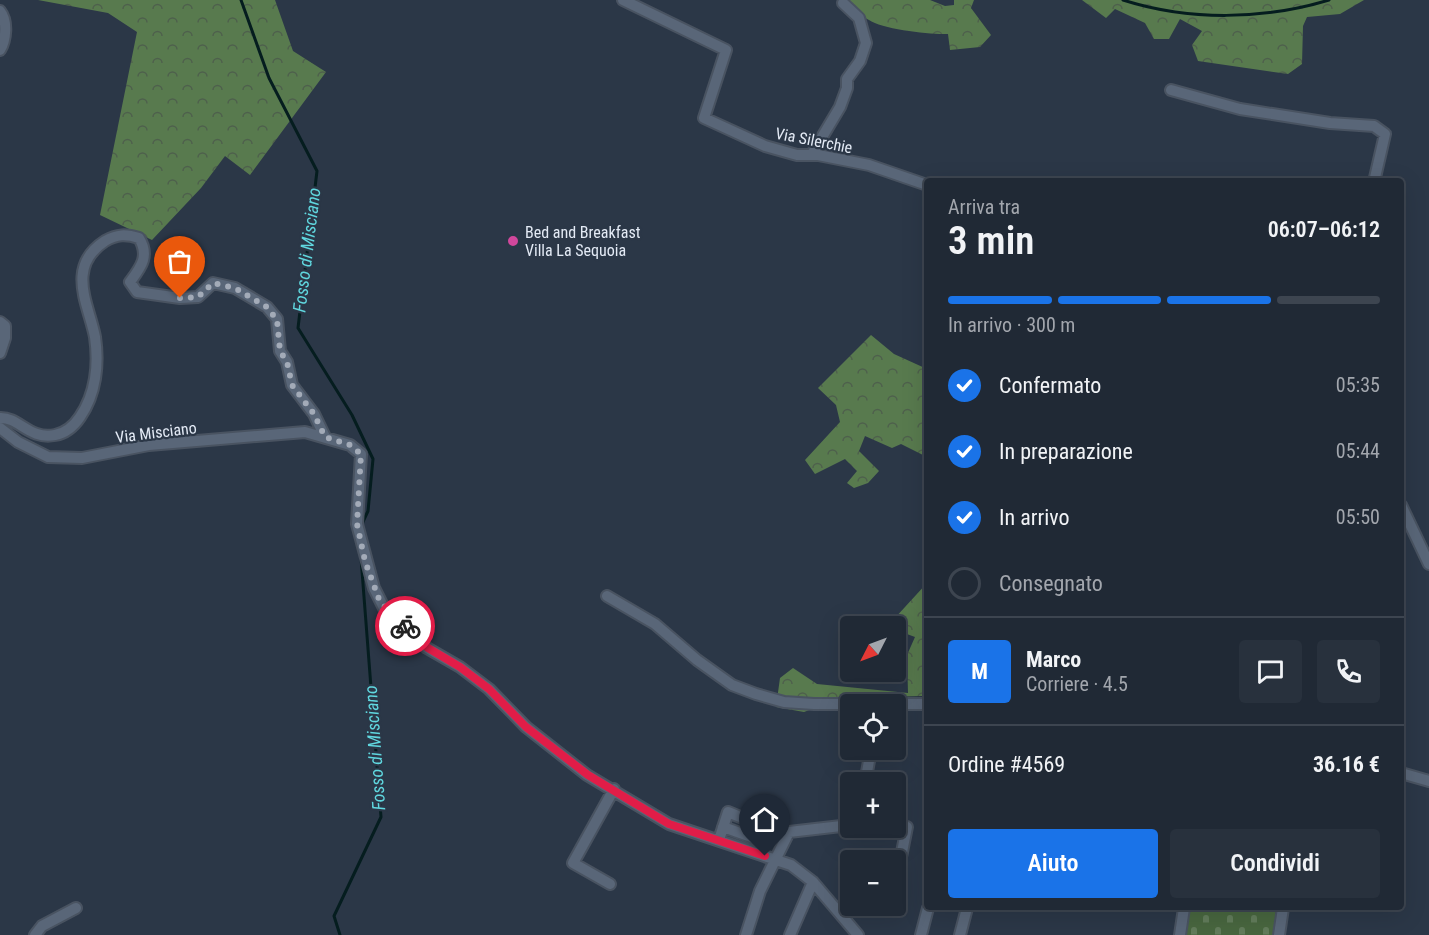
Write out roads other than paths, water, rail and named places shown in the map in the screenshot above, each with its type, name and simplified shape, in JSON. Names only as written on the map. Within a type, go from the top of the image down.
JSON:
[{"type":"street","name":"Via Silerchie","points":[[624,0],[726,50],[704,118],[765,146],[797,155],[812,154],[869,165],[924,184]]},
{"type":"street","points":[[812,154],[840,107],[847,88],[846,79],[860,61],[867,43],[859,18],[843,3]]},
{"type":"street","points":[[0,11],[3,15],[5,41],[0,50]]},
{"type":"street","points":[[1171,90],[1240,109],[1374,126],[1385,134],[1375,178]]},
{"type":"street","points":[[0,418],[18,424],[30,434],[55,435],[72,427],[84,411],[94,386],[96,358],[95,337],[84,302],[83,271],[98,246],[118,235],[128,234],[139,238],[145,247],[144,262],[130,282],[137,292],[180,298],[198,297],[213,283],[235,288],[267,307],[277,320],[280,351],[287,362],[292,385],[314,414],[325,437]]},
{"type":"street","points":[[0,322],[5,326],[5,338],[0,353]]},
{"type":"street","name":"Via Misciano","points":[[0,428],[18,442],[48,458],[81,458],[149,445],[305,432],[350,445],[361,454],[357,524],[374,588],[384,608],[428,648],[460,667],[489,689],[526,727],[588,775],[669,824],[791,865],[813,882],[858,935]]},
{"type":"street","points":[[1404,511],[1429,564]]},
{"type":"street","points":[[607,596],[655,624],[697,660],[732,685],[784,702],[840,704]]},
{"type":"street","points":[[906,704],[924,704]]},
{"type":"street","points":[[1404,774],[1429,781]]},
{"type":"street","points":[[610,884],[573,863],[614,789]]},
{"type":"street","points":[[746,935],[774,858],[789,832],[840,826]]},
{"type":"street","points":[[719,840],[723,827]]},
{"type":"street","points":[[790,935],[813,882]]},
{"type":"street","points":[[34,935],[42,926],[76,908]]},
{"type":"street","points":[[921,935],[927,910]]},
{"type":"street","points":[[960,935],[966,910]]},
{"type":"street","points":[[1180,935],[1184,910]]},
{"type":"street","points":[[1279,935],[1283,910]]},
{"type":"waterway","name":"Fosso di Misciano","points":[[241,0],[269,78],[317,171],[298,328],[352,415],[373,459],[368,511],[361,526]]},
{"type":"waterway","points":[[1123,0],[1148,7],[1200,15],[1278,11],[1329,0]]},
{"type":"waterway","name":"Fosso di Misciano","points":[[340,935],[334,916],[381,817],[361,558]]},
{"type":"place","name":"Bed and Breakfast Villa La Sequoia","points":[[513,241]]}]
